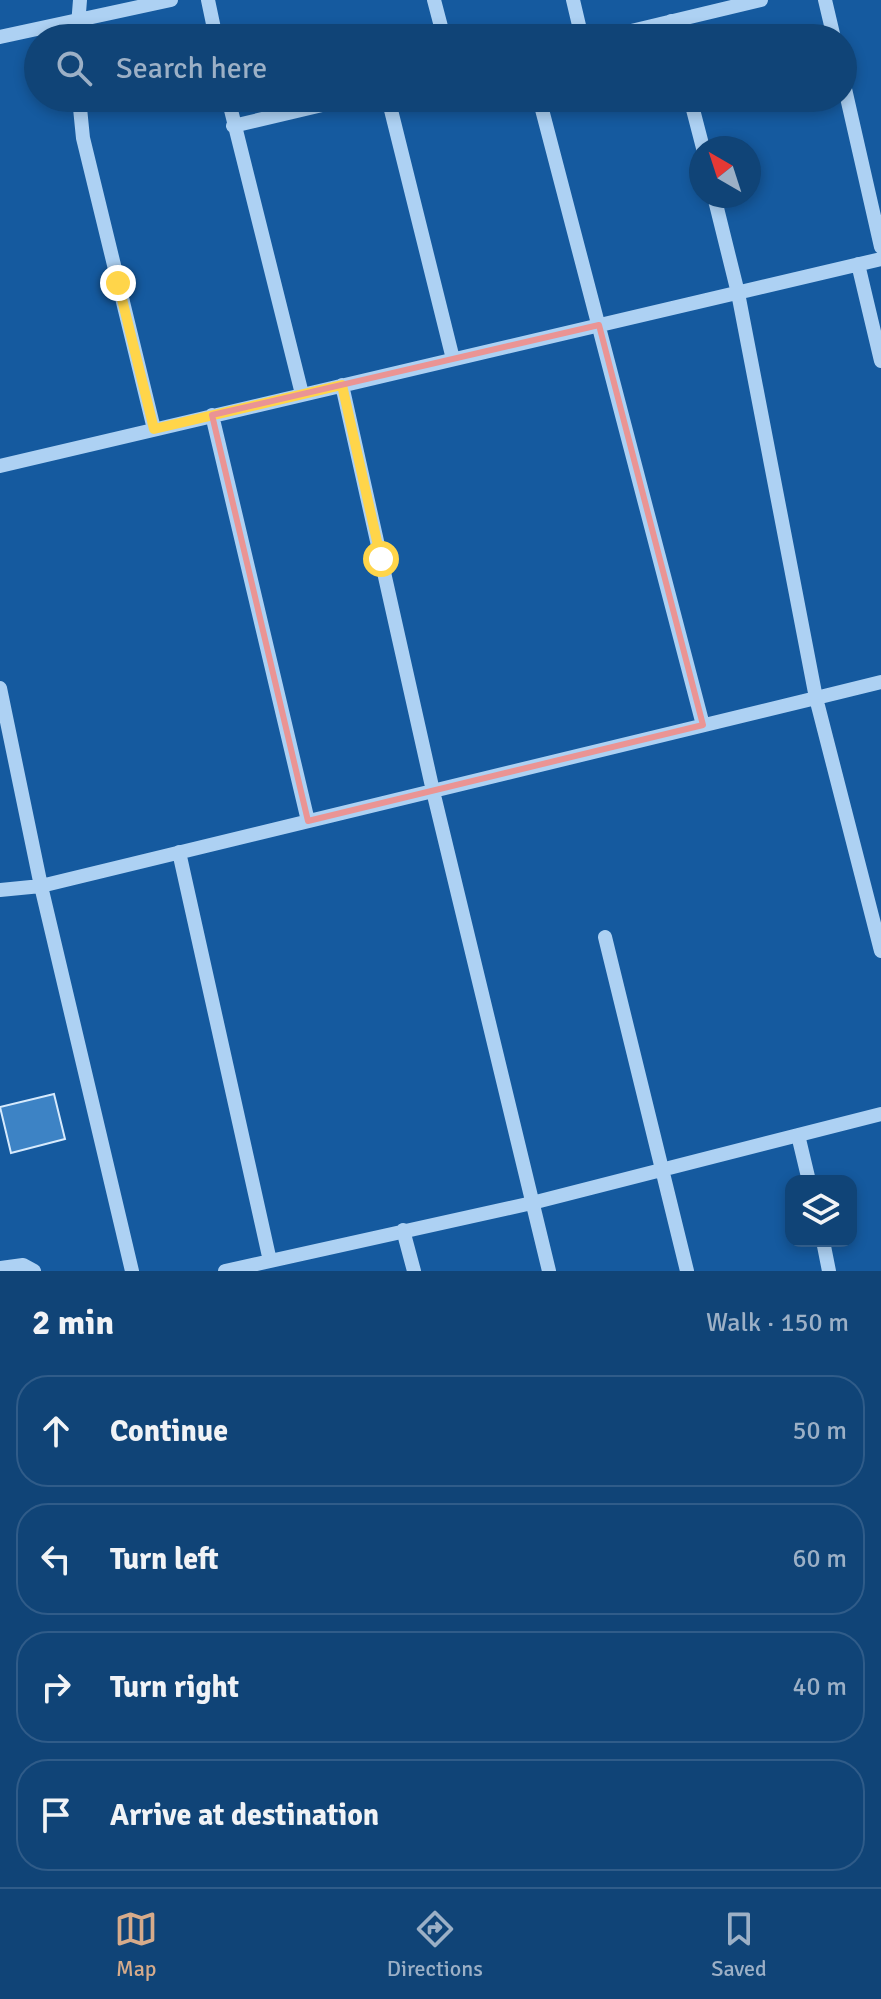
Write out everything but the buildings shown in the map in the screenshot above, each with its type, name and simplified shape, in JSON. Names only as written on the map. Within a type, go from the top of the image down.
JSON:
[{"type":"street","points":[[78,24],[80,0]]},
{"type":"street","points":[[60,24],[171,0]]},
{"type":"street","points":[[208,0],[213,24]]},
{"type":"street","points":[[434,0],[440,24]]},
{"type":"street","points":[[573,0],[579,24]]},
{"type":"street","points":[[659,24],[706,6],[761,0]]},
{"type":"street","points":[[825,0],[831,24]]},
{"type":"street","points":[[0,37],[24,32]]},
{"type":"street","points":[[80,112],[83,138],[154,429]]},
{"type":"street","points":[[230,112],[302,394]]},
{"type":"street","points":[[233,126],[292,112]]},
{"type":"street","points":[[391,112],[453,359]]},
{"type":"street","points":[[543,112],[703,725]]},
{"type":"street","points":[[694,112],[700,136]]},
{"type":"street","points":[[850,112],[881,247]]},
{"type":"street","points":[[717,208],[738,293],[816,698],[881,951]]},
{"type":"street","points":[[0,466],[881,259]]},
{"type":"street","points":[[858,264],[881,361]]},
{"type":"street","points":[[342,385],[433,791],[549,1271]]},
{"type":"street","points":[[212,415],[308,821]]},
{"type":"street","points":[[0,890],[41,886],[881,682]]},
{"type":"street","points":[[0,688],[41,886],[132,1271]]},
{"type":"street","points":[[179,852],[270,1261]]},
{"type":"street","points":[[605,937],[687,1271]]},
{"type":"street","points":[[225,1271],[532,1203],[881,1114]]},
{"type":"street","points":[[798,1135],[808,1175]]},
{"type":"street","points":[[403,1230],[414,1271]]},
{"type":"street","points":[[824,1247],[829,1271]]},
{"type":"street","points":[[0,1268],[23,1265],[34,1271]]},
{"type":"highlighted area","points":[[599,325],[703,725],[308,821],[212,415]]},
{"type":"route","points":[[118,283],[154,429],[342,385],[381,559]]}]
